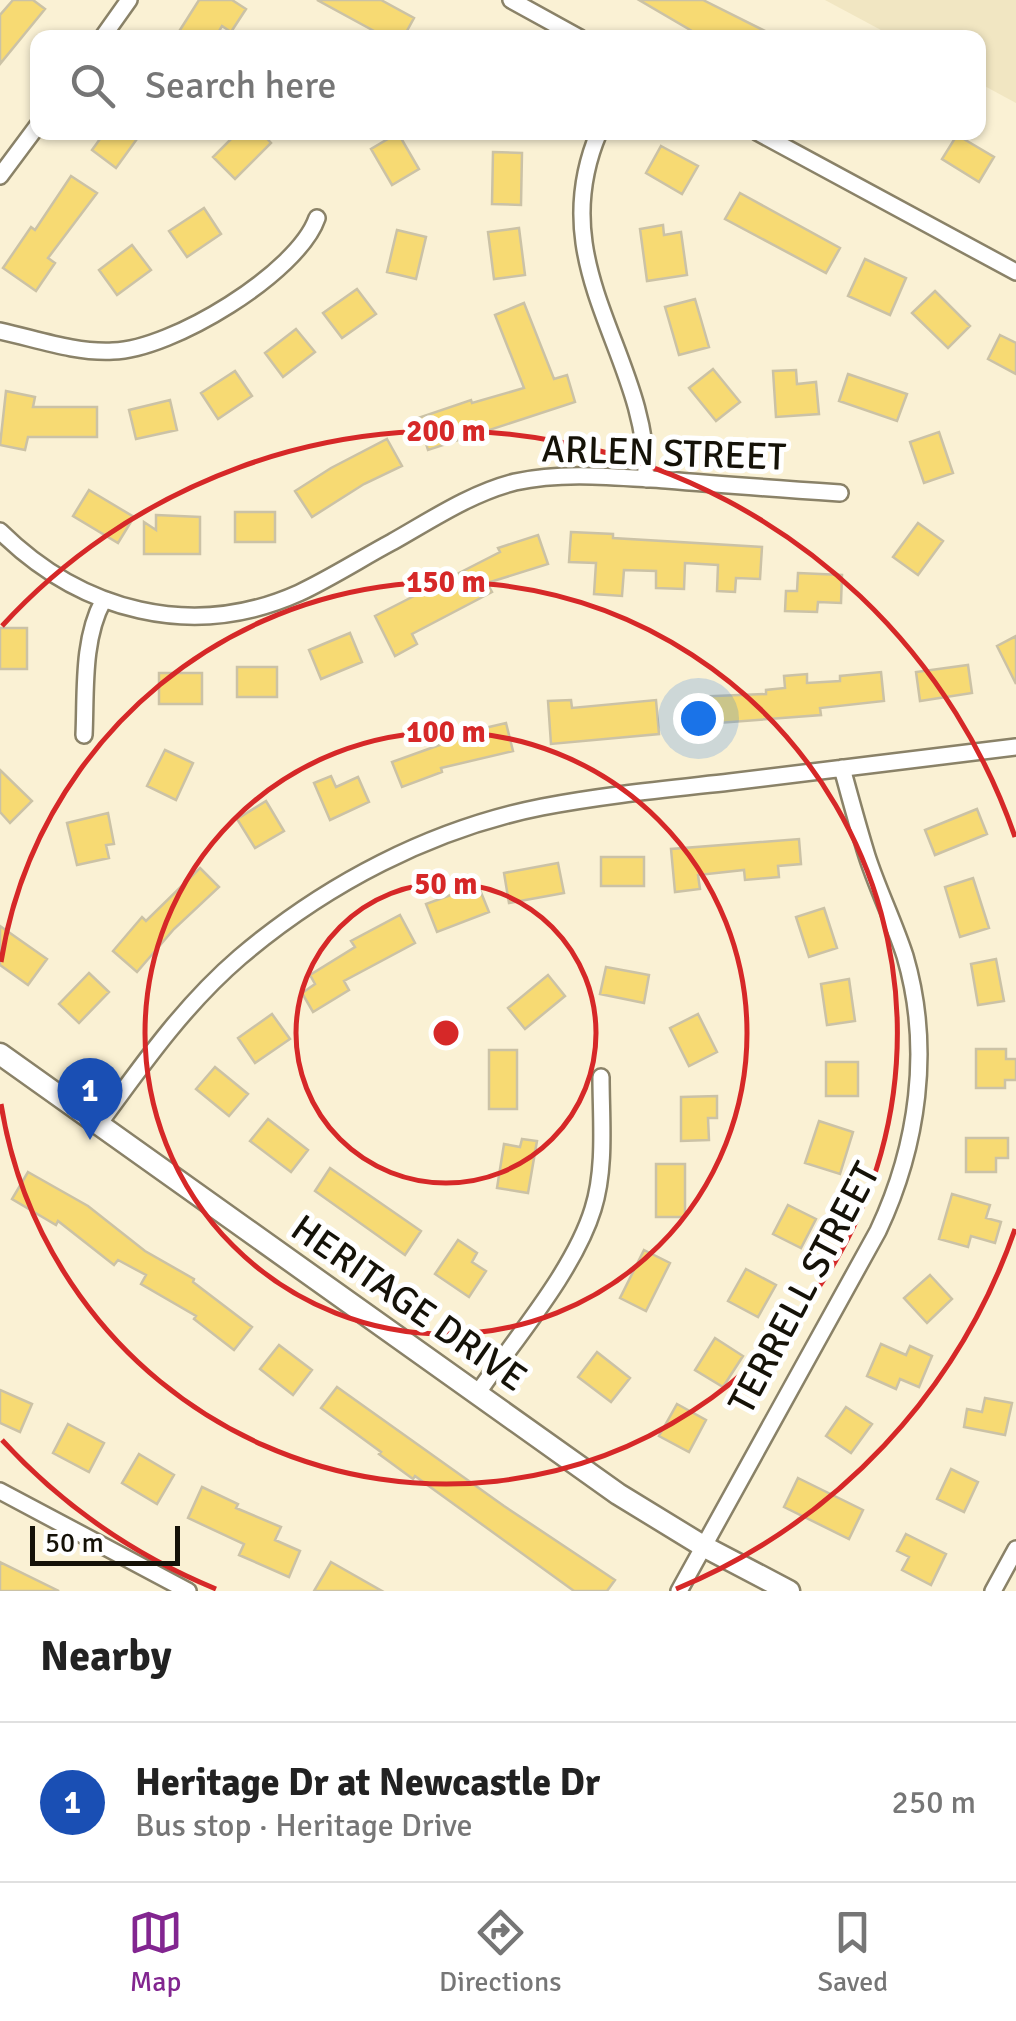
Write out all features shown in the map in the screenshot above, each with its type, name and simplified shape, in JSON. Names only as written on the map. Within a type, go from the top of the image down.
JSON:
[{"type":"street","points":[[108,30],[129,0]]},
{"type":"street","points":[[511,0],[565,30]]},
{"type":"street","points":[[0,176],[30,136]]},
{"type":"street","points":[[597,140],[586,176],[582,210],[584,246],[590,281],[642,424],[646,479]]},
{"type":"street","points":[[772,140],[1016,272]]},
{"type":"street","points":[[0,331],[82,350],[137,349],[162,342],[191,328],[286,265],[317,218]]},
{"type":"street","name":"ARLEN STREET","points":[[0,531],[50,573],[103,601],[178,615],[252,608],[300,592],[460,504],[511,483],[546,476],[840,493]]},
{"type":"street","points":[[84,735],[89,646],[103,601]]},
{"type":"street","points":[[99,1124],[159,1042],[238,960],[305,908],[379,864],[467,828],[539,808],[1016,747]]},
{"type":"street","name":"TERRELL STREET","points":[[678,1591],[878,1231],[904,1172],[912,1138],[918,1039],[912,990],[842,768]]},
{"type":"street","name":"HERITAGE DRIVE","points":[[0,1054],[618,1494],[703,1546],[789,1591]]},
{"type":"street","points":[[476,1394],[565,1268],[584,1234],[599,1174],[601,1077]]},
{"type":"street","points":[[0,1491],[188,1591]]},
{"type":"street","points":[[993,1591],[1016,1549]]},
{"type":"shaded area","points":[[825,0],[1016,0],[1016,103],[986,87],[986,30],[881,30]]},
{"type":"building","points":[[13,0],[33,0],[45,9],[0,64],[0,15]]},
{"type":"building","points":[[199,0],[232,0],[246,9],[232,30],[222,26],[220,30],[180,30]]},
{"type":"building","points":[[317,0],[381,0],[414,18],[407,30],[372,30]]},
{"type":"building","points":[[639,0],[703,0],[763,30],[690,30]]},
{"type":"building","points":[[99,140],[136,140],[116,168],[92,150]]},
{"type":"building","points":[[230,140],[271,143],[235,179],[213,157]]},
{"type":"building","points":[[386,140],[402,140],[419,169],[392,185],[371,149]]},
{"type":"building","points":[[954,140],[965,140],[994,157],[979,182],[942,159]]},
{"type":"building","points":[[661,146],[698,166],[682,194],[646,173]]},
{"type":"building","points":[[493,152],[522,153],[521,205],[492,204]]},
{"type":"building","points":[[71,176],[97,193],[48,258],[55,263],[36,291],[3,268],[31,227],[35,230]]},
{"type":"building","points":[[740,193],[840,248],[826,273],[725,219]]},
{"type":"building","points":[[204,208],[221,234],[187,257],[169,231]]},
{"type":"building","points":[[663,225],[664,235],[681,232],[687,275],[647,281],[640,229]]},
{"type":"building","points":[[519,228],[525,275],[494,279],[488,232]]},
{"type":"building","points":[[397,230],[426,237],[416,279],[387,272]]},
{"type":"building","points":[[132,245],[151,270],[117,295],[99,270]]},
{"type":"building","points":[[865,259],[906,278],[890,315],[848,296]]},
{"type":"building","points":[[357,289],[376,314],[342,338],[323,313]]},
{"type":"building","points":[[935,291],[970,326],[948,348],[912,313]]},
{"type":"building","points":[[695,299],[709,347],[679,355],[665,307]]},
{"type":"building","points":[[524,303],[554,379],[567,375],[575,402],[428,450],[418,418],[524,388],[495,315]]},
{"type":"building","points":[[296,329],[315,352],[283,377],[265,353]]},
{"type":"building","points":[[1000,335],[1016,343],[1016,374],[988,359]]},
{"type":"building","points":[[713,369],[740,402],[716,421],[689,388]]},
{"type":"building","points":[[796,370],[797,384],[816,382],[819,414],[776,417],[773,371]]},
{"type":"building","points":[[235,371],[252,396],[218,419],[201,393]]},
{"type":"building","points":[[848,374],[907,394],[897,421],[839,401]]},
{"type":"building","points":[[6,391],[35,397],[33,407],[97,407],[97,437],[28,437],[25,450],[0,445]]},
{"type":"building","points":[[170,400],[177,430],[136,439],[129,410]]},
{"type":"building","points":[[939,432],[953,473],[924,483],[910,442]]},
{"type":"building","points":[[387,439],[402,466],[364,484],[312,517],[295,491]]},
{"type":"building","points":[[89,490],[134,517],[118,543],[73,516]]},
{"type":"building","points":[[235,512],[275,512],[275,542],[235,542]]},
{"type":"building","points":[[156,515],[200,517],[200,554],[144,554],[144,522],[156,530]]},
{"type":"building","points":[[918,523],[943,541],[918,575],[893,557]]},
{"type":"building","points":[[571,532],[762,547],[760,579],[736,578],[735,592],[717,591],[718,565],[685,563],[684,589],[656,588],[656,571],[624,570],[622,596],[594,594],[596,563],[569,562]]},
{"type":"building","points":[[538,535],[548,564],[487,583],[492,592],[412,634],[417,644],[395,656],[375,616],[500,552],[498,548]]},
{"type":"building","points":[[798,573],[842,575],[841,603],[818,602],[817,612],[785,611],[786,591],[797,591]]},
{"type":"building","points":[[0,628],[27,628],[27,669],[0,669]]},
{"type":"building","points":[[350,633],[362,662],[321,679],[309,650]]},
{"type":"building","points":[[1016,636],[1016,684],[997,646]]},
{"type":"building","points":[[968,665],[972,693],[920,701],[916,672]]},
{"type":"building","points":[[237,667],[277,667],[277,697],[237,697]]},
{"type":"building","points":[[881,672],[884,701],[820,708],[821,715],[692,725],[691,697],[766,694],[766,690],[785,688],[784,676],[807,674],[807,683]]},
{"type":"building","points":[[159,673],[202,673],[202,704],[159,704]]},
{"type":"building","points":[[571,700],[572,708],[656,700],[659,734],[551,744],[548,701]]},
{"type":"building","points":[[506,723],[513,751],[441,768],[442,772],[402,787],[392,762],[459,738],[459,734]]},
{"type":"building","points":[[165,750],[193,763],[176,800],[147,786]]},
{"type":"building","points":[[0,770],[32,801],[10,823],[0,812]]},
{"type":"building","points":[[331,776],[336,787],[358,777],[369,802],[330,820],[314,783]]},
{"type":"building","points":[[266,801],[284,831],[255,848],[237,819]]},
{"type":"building","points":[[977,809],[987,834],[935,855],[925,830]]},
{"type":"building","points":[[108,813],[114,844],[106,845],[109,858],[77,865],[67,823]]},
{"type":"building","points":[[799,839],[801,864],[778,866],[779,877],[745,880],[744,870],[698,875],[700,889],[675,892],[671,849]]},
{"type":"building","points":[[601,857],[644,857],[644,886],[601,886]]},
{"type":"building","points":[[558,863],[564,893],[509,903],[504,873]]},
{"type":"building","points":[[200,868],[219,887],[174,929],[137,972],[113,951],[142,917],[146,921]]},
{"type":"building","points":[[973,878],[989,928],[960,937],[945,887]]},
{"type":"building","points":[[478,885],[489,912],[437,932],[426,904]]},
{"type":"building","points":[[824,908],[837,948],[809,957],[796,917]]},
{"type":"building","points":[[400,915],[415,943],[344,981],[349,990],[313,1012],[302,993],[315,984],[310,975],[355,947],[351,941]]},
{"type":"building","points":[[0,926],[47,959],[28,985],[0,965]]},
{"type":"building","points":[[996,959],[1004,1001],[978,1005],[971,964]]},
{"type":"building","points":[[606,967],[649,975],[644,1003],[600,994]]},
{"type":"building","points":[[89,973],[109,992],[79,1023],[59,1004]]},
{"type":"building","points":[[548,975],[565,996],[525,1029],[508,1008]]},
{"type":"building","points":[[849,979],[855,1021],[827,1025],[821,984]]},
{"type":"building","points":[[272,1014],[290,1039],[255,1063],[238,1038]]},
{"type":"building","points":[[698,1014],[717,1052],[689,1066],[670,1028]]},
{"type":"building","points":[[976,1049],[1006,1049],[1006,1059],[1016,1059],[1016,1080],[1005,1080],[1005,1088],[976,1088]]},
{"type":"building","points":[[489,1050],[517,1050],[517,1109],[489,1109]]},
{"type":"building","points":[[826,1062],[858,1062],[858,1096],[826,1096]]},
{"type":"building","points":[[215,1067],[248,1094],[229,1116],[196,1089]]},
{"type":"building","points":[[717,1096],[717,1118],[708,1118],[709,1140],[681,1141],[681,1097]]},
{"type":"building","points":[[268,1119],[308,1150],[291,1172],[250,1141]]},
{"type":"building","points":[[819,1121],[853,1132],[840,1174],[805,1163]]},
{"type":"building","points":[[966,1138],[1008,1138],[1008,1158],[996,1158],[996,1172],[966,1172]]},
{"type":"building","points":[[522,1139],[537,1141],[528,1193],[497,1188],[504,1144],[520,1147]]},
{"type":"building","points":[[656,1164],[685,1164],[685,1217],[656,1217]]},
{"type":"building","points":[[330,1168],[421,1231],[405,1255],[315,1191]]},
{"type":"building","points":[[28,1172],[88,1206],[145,1251],[194,1279],[252,1327],[234,1350],[194,1319],[196,1316],[141,1284],[146,1275],[118,1260],[114,1265],[58,1221],[56,1225],[12,1199]]},
{"type":"building","points":[[952,1194],[990,1205],[986,1218],[1001,1222],[995,1243],[971,1236],[968,1247],[939,1239]]},
{"type":"building","points":[[788,1205],[816,1219],[801,1248],[773,1234]]},
{"type":"building","points":[[458,1240],[477,1253],[472,1262],[486,1271],[469,1297],[435,1274]]},
{"type":"building","points":[[644,1250],[670,1263],[646,1311],[620,1298]]},
{"type":"building","points":[[746,1269],[776,1285],[758,1317],[728,1301]]},
{"type":"building","points":[[930,1275],[952,1299],[927,1323],[904,1298]]},
{"type":"building","points":[[715,1338],[743,1356],[723,1387],[695,1370]]},
{"type":"building","points":[[881,1344],[906,1355],[910,1346],[932,1356],[919,1387],[900,1379],[896,1389],[867,1376]]},
{"type":"building","points":[[279,1345],[312,1370],[293,1395],[260,1369]]},
{"type":"building","points":[[597,1352],[630,1378],[611,1402],[578,1377]]},
{"type":"building","points":[[337,1387],[615,1580],[607,1591],[574,1591],[415,1476],[413,1479],[321,1408]]},
{"type":"building","points":[[0,1390],[32,1404],[20,1432],[0,1423]]},
{"type":"building","points":[[985,1398],[1012,1403],[1005,1435],[964,1427],[967,1409],[982,1412]]},
{"type":"building","points":[[677,1404],[706,1420],[689,1452],[659,1436]]},
{"type":"building","points":[[846,1407],[872,1424],[851,1453],[826,1436]]},
{"type":"building","points":[[68,1424],[104,1443],[89,1472],[53,1453]]},
{"type":"building","points":[[139,1454],[174,1475],[157,1504],[122,1483]]},
{"type":"building","points":[[951,1469],[978,1482],[964,1512],[937,1499]]},
{"type":"building","points":[[798,1478],[863,1510],[849,1539],[784,1507]]},
{"type":"building","points":[[202,1487],[238,1504],[236,1508],[281,1527],[275,1540],[300,1551],[289,1577],[239,1555],[244,1544],[188,1518]]},
{"type":"building","points":[[906,1534],[946,1554],[931,1585],[902,1570],[909,1557],[897,1551]]},
{"type":"building","points":[[0,1562],[59,1591],[0,1591]]},
{"type":"building","points":[[331,1562],[382,1591],[314,1591]]},
{"type":"place","name":"Heritage Dr at Newcastle Dr","points":[[90,1140]]}]
